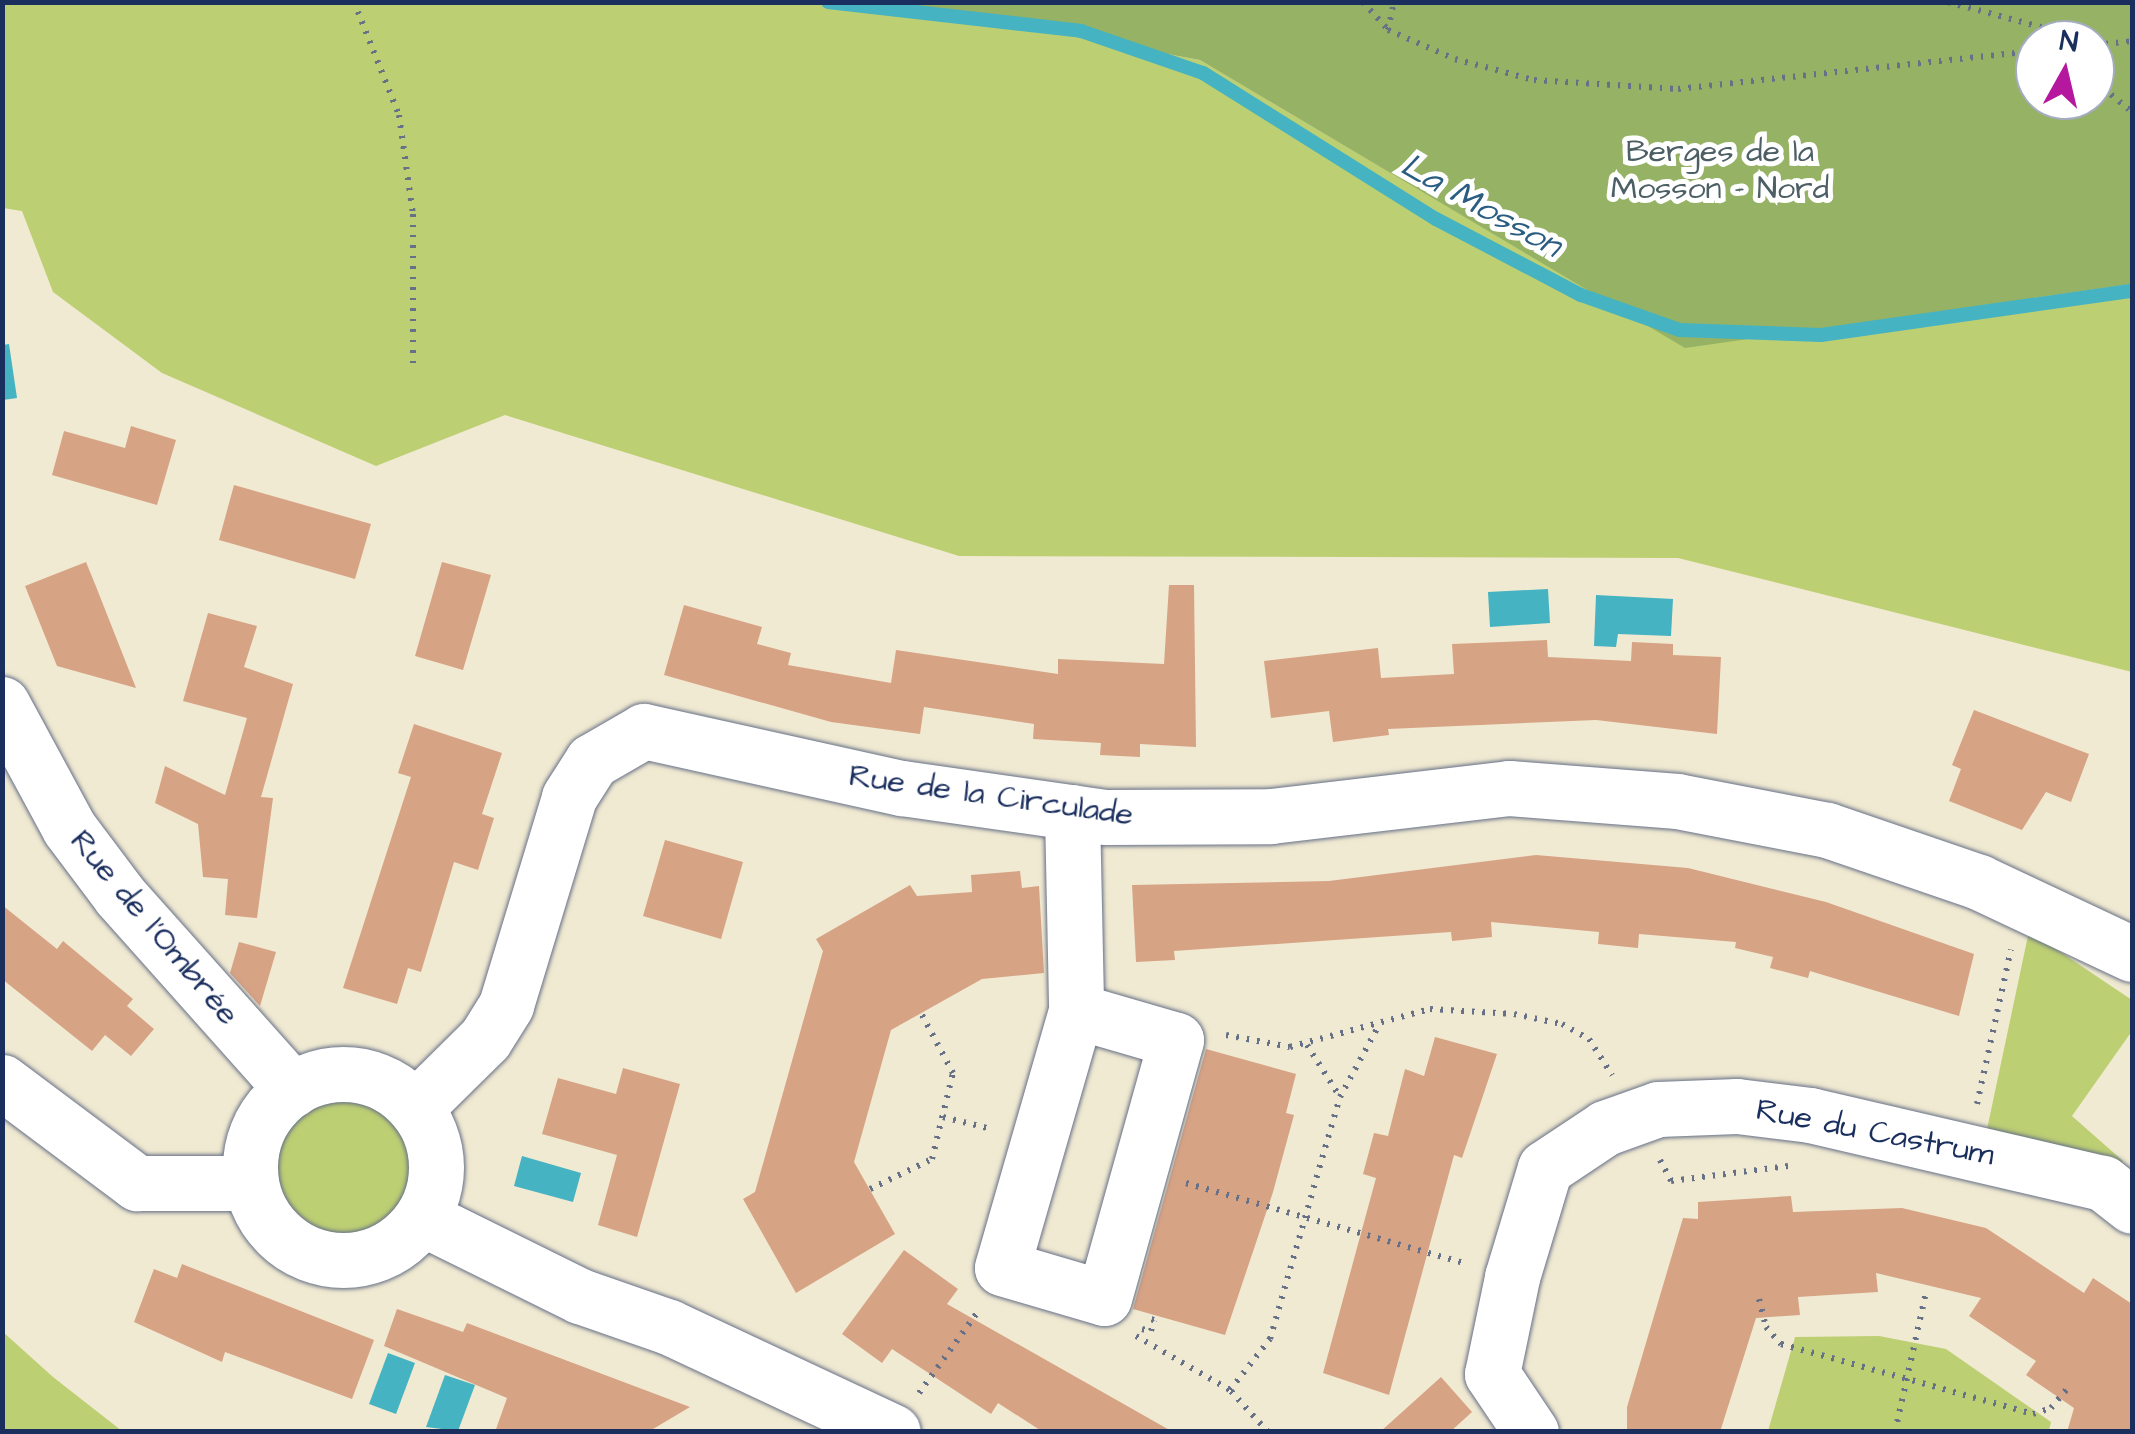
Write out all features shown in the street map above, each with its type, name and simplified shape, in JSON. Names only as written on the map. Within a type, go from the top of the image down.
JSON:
[{"type":"street","name":"Rue de l'Ombrée","points":[[2,704],[70,828],[120,896],[292,1088]]},
{"type":"street","name":"Rue de la Circulade","points":[[415,1108],[485,1039],[506,1005],[569,797],[592,762],[614,742],[644,730],[902,788],[1072,812],[1271,816],[1509,788],[1598,790],[1827,830],[2022,900],[2132,954]]},
{"type":"street","points":[[1072,812],[1076,1011],[1002,1268],[1104,1298],[1176,1040],[1076,1011]]},
{"type":"street","points":[[344,1074],[395,1090],[415,1108],[436,1162],[422,1218],[400,1242],[372,1256],[340,1261],[309,1254],[281,1237],[261,1213],[250,1183],[257,1130],[292,1088],[344,1074]]},
{"type":"street","points":[[2,1082],[137,1183],[250,1183]]},
{"type":"street","name":"Rue du Castrum","points":[[1532,1432],[1492,1374],[1512,1277],[1545,1168],[1605,1128],[1658,1109],[1737,1106],[1967,1149],[2104,1183],[2132,1206]]},
{"type":"street","points":[[422,1218],[580,1296],[668,1327],[893,1431]]},
{"type":"path","points":[[354,2],[399,116],[413,214],[413,366]]},
{"type":"path","points":[[1363,2],[1388,30],[1455,59],[1534,80],[1678,89],[2015,53]]},
{"type":"path","points":[[1388,30],[1394,2]]},
{"type":"path","points":[[1948,2],[2015,21]]},
{"type":"path","points":[[1967,1149],[2022,900]]},
{"type":"path","points":[[870,1189],[932,1159],[954,1073],[921,1013]]},
{"type":"path","points":[[1230,1390],[1270,1339],[1340,1097],[1380,1024]]},
{"type":"path","points":[[1306,1044],[1340,1097]]},
{"type":"path","points":[[1165,1178],[1512,1277]]},
{"type":"path","points":[[893,1431],[1007,1270]]},
{"type":"path","points":[[1894,1432],[1926,1292]]},
{"type":"path","points":[[1759,1298],[1766,1327],[1781,1344],[2033,1414],[2051,1408],[2072,1384]]},
{"type":"path","points":[[1133,1335],[1230,1390],[1268,1432]]},
{"type":"green space","points":[[3,3],[887,3],[1200,60],[1685,347],[2132,284],[2132,672],[1678,558],[959,556],[505,415],[376,466],[162,373],[53,292],[22,211],[3,208]]},
{"type":"green space","name":"Berges de la Mosson - Nord","points":[[887,3],[2132,3],[2132,284],[1685,348],[1200,60]]},
{"type":"green space","points":[[2029,931],[2132,1000],[2132,1031],[2072,1116],[2123,1161],[2115,1172],[1986,1134]]},
{"type":"green space","points":[[342,1098],[368,1103],[390,1118],[405,1140],[410,1166],[405,1192],[390,1214],[368,1229],[342,1234],[316,1229],[294,1214],[279,1192],[274,1166],[279,1140],[294,1118],[316,1103]]},
{"type":"green space","points":[[3,1332],[53,1377],[122,1431],[3,1431]]},
{"type":"green space","points":[[1879,1336],[1946,1349],[2051,1422],[2049,1431],[1768,1431],[1795,1337]]},
{"type":"water","points":[[9,344],[17,398],[3,400],[3,345]]},
{"type":"water","points":[[1548,589],[1550,623],[1490,627],[1488,592]]},
{"type":"water","points":[[1596,595],[1673,599],[1671,636],[1618,634],[1616,647],[1594,646]]},
{"type":"water","points":[[522,1156],[581,1173],[573,1202],[514,1186]]},
{"type":"water","points":[[388,1353],[415,1363],[396,1414],[369,1404]]},
{"type":"water","points":[[445,1375],[475,1385],[458,1431],[426,1427]]},
{"type":"building","points":[[131,426],[176,440],[157,505],[52,475],[64,431],[125,448]]},
{"type":"building","points":[[234,485],[371,524],[355,579],[219,540]]},
{"type":"building","points":[[86,562],[136,688],[57,666],[25,586]]},
{"type":"building","points":[[442,562],[491,575],[463,670],[415,656]]},
{"type":"building","points":[[1169,585],[1194,585],[1196,747],[1140,744],[1140,757],[1100,755],[1101,743],[1033,739],[1034,724],[924,707],[920,734],[831,722],[664,675],[684,605],[762,627],[757,644],[791,653],[788,665],[891,683],[896,650],[1058,674],[1058,659],[1164,664]]},
{"type":"building","points":[[208,613],[257,626],[244,667],[293,684],[261,797],[273,798],[257,918],[225,915],[228,879],[203,877],[198,824],[155,803],[165,766],[225,795],[247,718],[183,701]]},
{"type":"building","points":[[1547,640],[1548,657],[1631,661],[1632,642],[1673,644],[1673,655],[1721,657],[1717,734],[1596,720],[1388,729],[1389,735],[1333,742],[1329,711],[1271,718],[1264,661],[1378,648],[1381,678],[1454,674],[1452,644]]},
{"type":"building","points":[[1974,710],[2089,754],[2071,802],[2046,792],[2022,830],[1949,801],[1961,769],[1952,765]]},
{"type":"building","points":[[414,724],[502,753],[482,814],[494,818],[478,870],[454,862],[421,972],[408,968],[397,1004],[343,988],[411,777],[398,773]]},
{"type":"building","points":[[665,840],[743,862],[721,939],[643,916]]},
{"type":"building","points":[[1536,855],[1688,868],[1826,902],[1974,954],[1959,1016],[1810,971],[1808,978],[1770,968],[1773,957],[1735,948],[1736,942],[1639,934],[1638,948],[1598,944],[1599,932],[1491,922],[1492,937],[1452,941],[1451,932],[1174,951],[1175,960],[1136,962],[1132,885],[1329,881]]},
{"type":"building","points":[[1020,871],[1022,888],[1039,886],[1044,973],[982,979],[891,1030],[854,1162],[895,1234],[796,1293],[743,1199],[755,1192],[823,951],[816,939],[910,885],[917,896],[972,892],[971,875]]},
{"type":"building","points":[[2,905],[57,949],[63,941],[133,999],[127,1006],[154,1029],[131,1056],[105,1035],[92,1051],[2,979]]},
{"type":"building","points":[[239,942],[276,952],[260,1006],[230,973]]},
{"type":"building","points":[[1435,1037],[1497,1054],[1462,1158],[1454,1155],[1389,1395],[1323,1373],[1376,1178],[1363,1174],[1374,1133],[1388,1136],[1405,1069],[1424,1076]]},
{"type":"building","points":[[1206,1049],[1296,1074],[1286,1113],[1294,1115],[1273,1192],[1225,1335],[1133,1309]]},
{"type":"building","points":[[623,1068],[680,1084],[637,1237],[598,1225],[617,1155],[542,1134],[558,1078],[616,1094]]},
{"type":"building","points":[[1791,1196],[1793,1212],[1902,1208],[1986,1228],[2084,1293],[2093,1278],[2132,1304],[2132,1432],[2067,1432],[2074,1408],[2026,1375],[2036,1361],[1969,1316],[1981,1298],[1876,1273],[1878,1292],[1798,1297],[1800,1315],[1756,1318],[1720,1432],[1627,1432],[1627,1407],[1683,1218],[1698,1219],[1698,1202]]},
{"type":"building","points":[[904,1250],[958,1289],[947,1304],[1173,1432],[1043,1432],[998,1403],[991,1414],[892,1349],[882,1363],[842,1334]]},
{"type":"building","points":[[182,1264],[374,1340],[352,1399],[225,1352],[222,1362],[134,1322],[154,1269],[177,1278]]},
{"type":"building","points":[[397,1309],[463,1332],[467,1323],[690,1407],[648,1432],[495,1432],[507,1398],[384,1346]]},
{"type":"building","points":[[1441,1377],[1472,1412],[1450,1432],[1380,1432]]},
{"type":"waterway","name":"La Mosson","points":[[828,2],[1081,31],[1203,73],[1436,219],[1581,295],[1680,330],[1821,335],[2132,291]]}]
